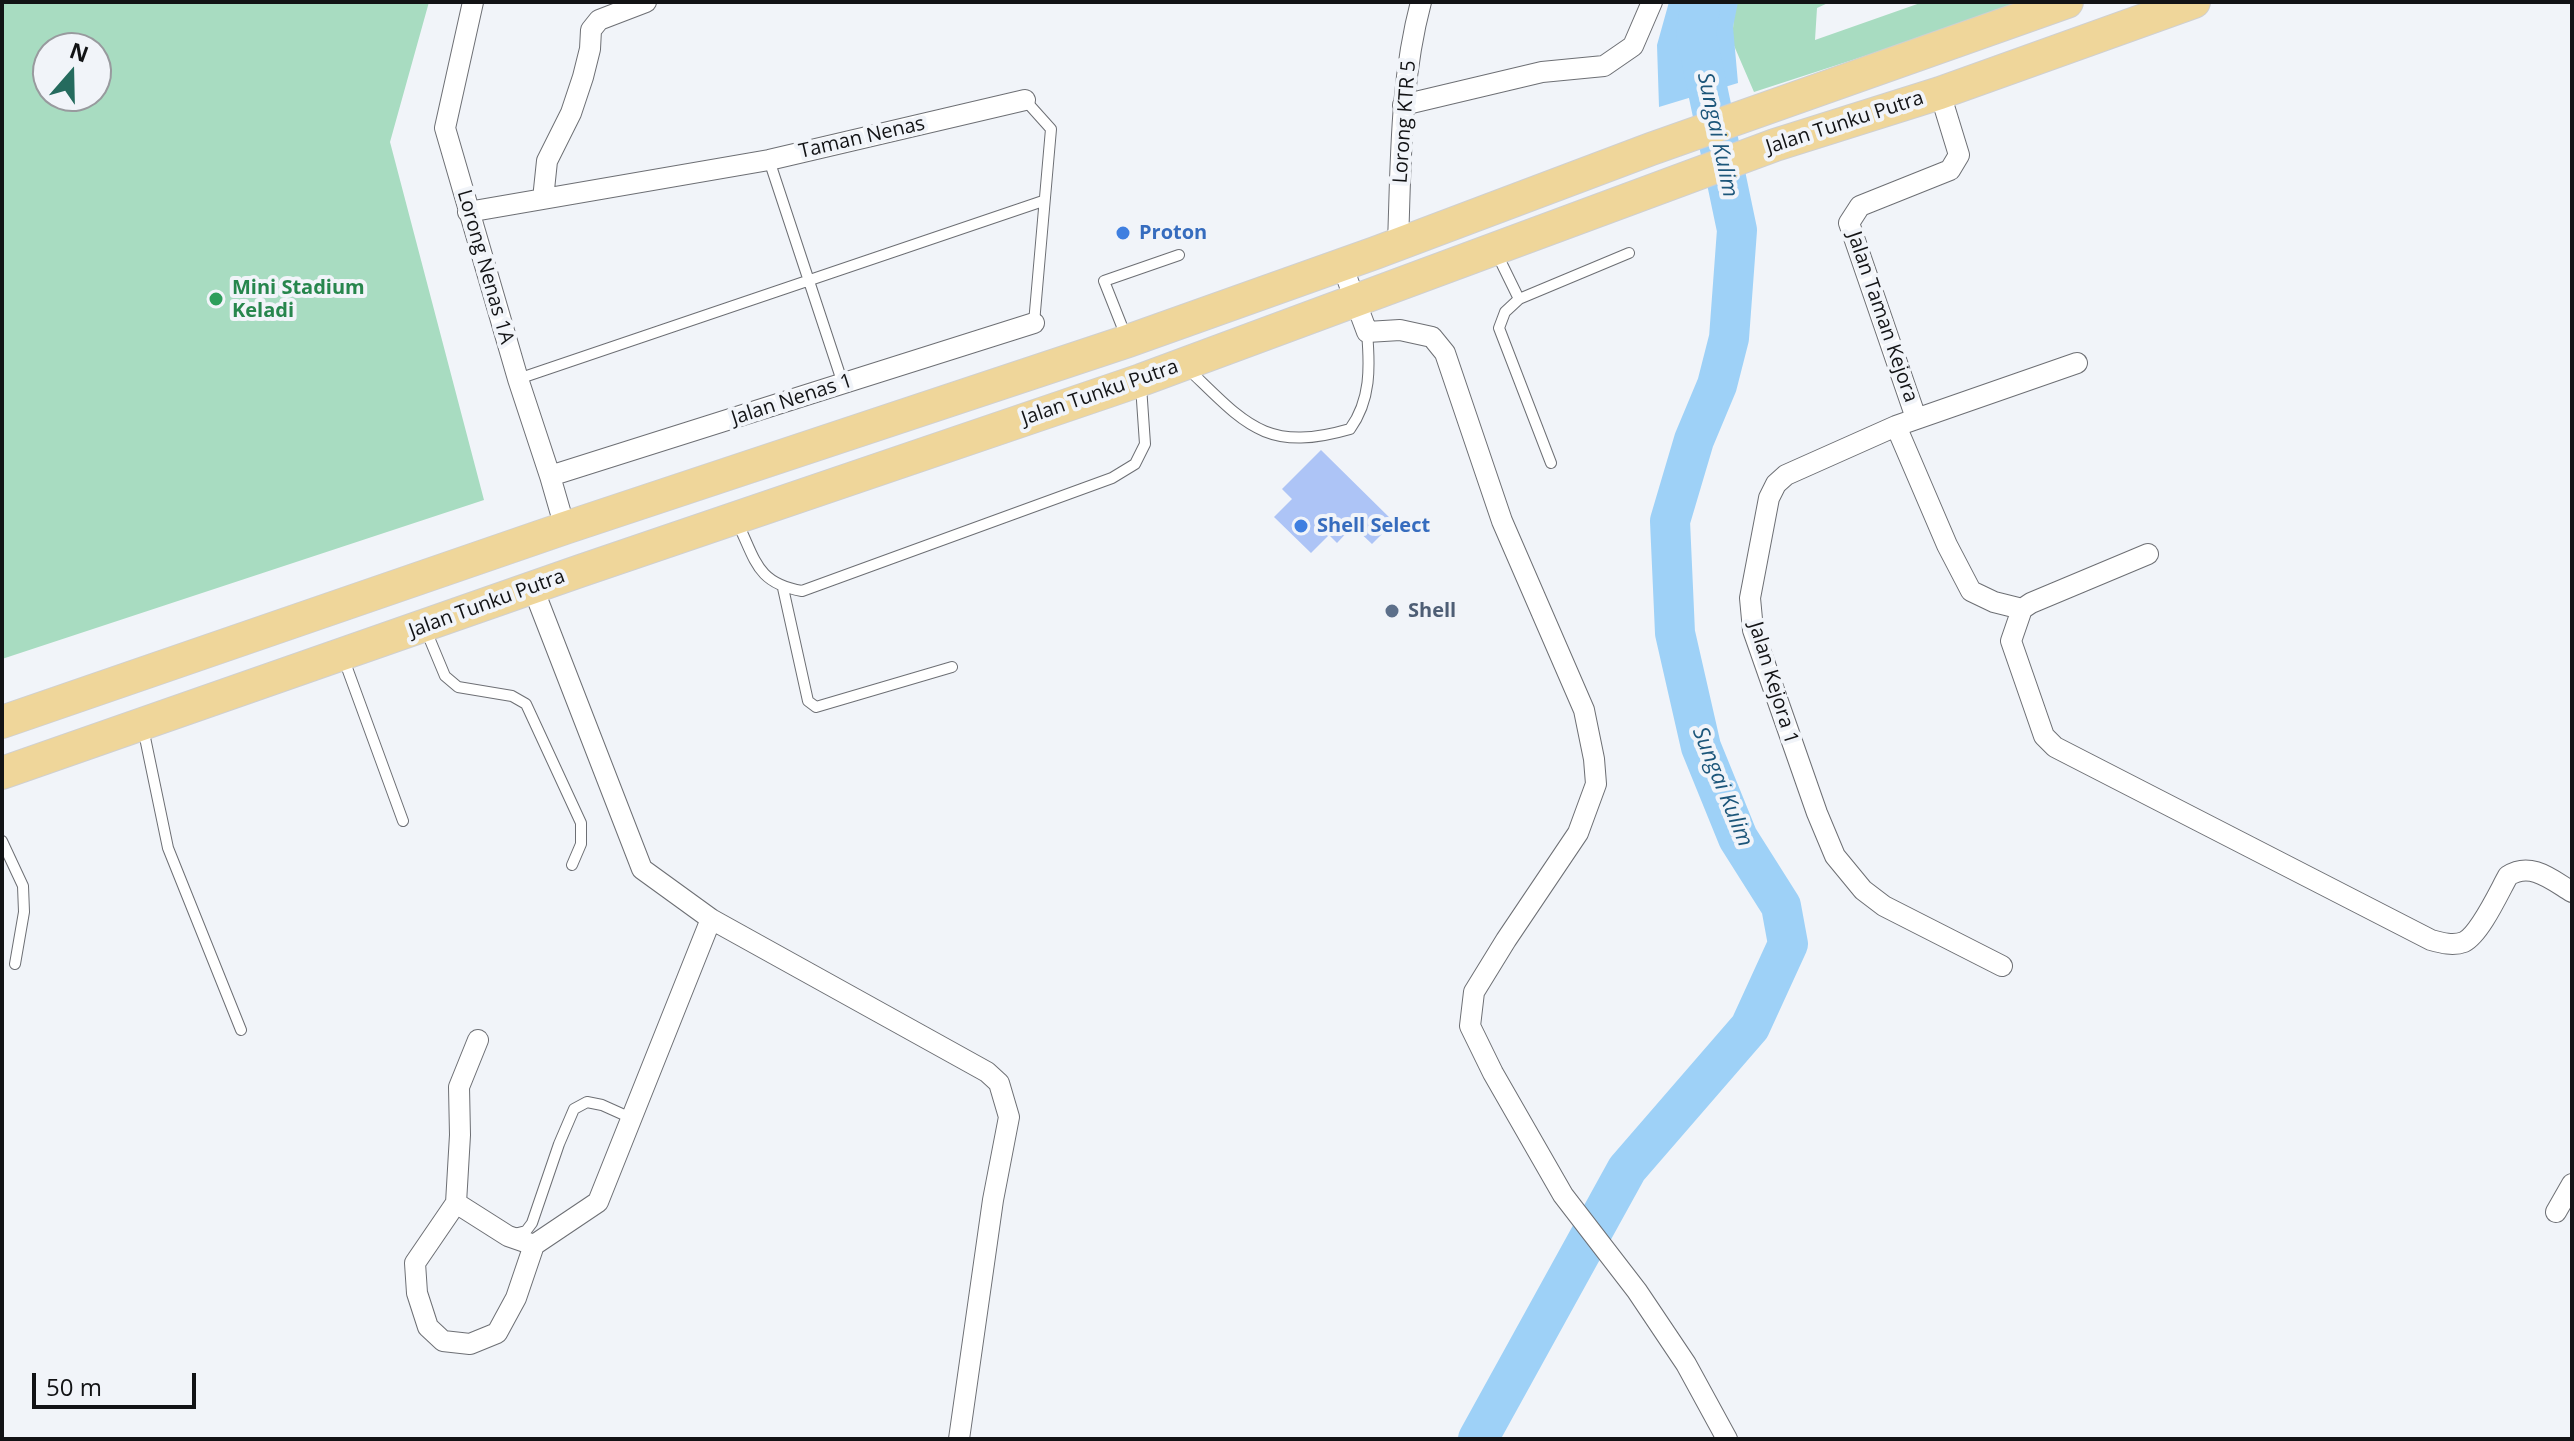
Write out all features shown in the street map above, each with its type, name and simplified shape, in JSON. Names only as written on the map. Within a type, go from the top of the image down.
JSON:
[{"type":"main road","name":"Jalan Tunku Putra","points":[[2,722],[565,528],[1128,341],[1342,265],[1651,149],[2067,2]]},
{"type":"main road","points":[[2081,2],[2102,17],[2137,23]]},
{"type":"main road","name":"Jalan Tunku Putra","points":[[2,773],[1184,365],[1775,145],[1940,93],[2194,2]]},
{"type":"main road","points":[[2018,19],[2047,28],[2053,34],[2057,51]]},
{"type":"main road","points":[[520,593],[554,557],[565,528],[571,535],[600,546],[644,549]]},
{"type":"street","name":"Lorong Nenas 1A","points":[[473,2],[445,128],[565,528]]},
{"type":"street","points":[[543,199],[547,161],[571,113],[590,49],[591,30],[599,20],[646,2]]},
{"type":"street","name":"Lorong KTR 5","points":[[1398,243],[1403,105],[1421,2]]},
{"type":"street","points":[[1403,105],[1542,72],[1604,66],[1633,46],[1652,2]]},
{"type":"street","name":"Jalan Taman Kejora","points":[[1916,418],[1849,223],[1860,206],[1950,170],[1957,162],[1959,155],[1940,93]]},
{"type":"street","name":"Taman Nenas","points":[[468,212],[769,160],[1025,100]]},
{"type":"street","points":[[1342,265],[1367,332],[1400,330],[1432,337],[1445,353],[1502,521],[1584,710],[1594,759],[1596,784],[1578,833],[1474,992],[1470,1026],[1493,1073],[1563,1195],[1637,1291],[1686,1364],[1727,1439]]},
{"type":"street","name":"Jalan Nenas 1","points":[[550,476],[1034,323]]},
{"type":"street","name":"Jalan Kejora 1","points":[[2002,966],[1884,906],[1847,873],[1835,856],[1753,630],[1750,598],[1769,498],[1776,484],[1804,465],[1896,426],[2077,363]]},
{"type":"street","points":[[1896,426],[1947,545],[1971,591],[1994,602],[2022,609]]},
{"type":"street","points":[[2148,554],[2022,609],[2011,641],[2044,736],[2059,750],[2431,940],[2450,944],[2463,942],[2473,935],[2508,876],[2518,870],[2541,873],[2572,892]]},
{"type":"street","points":[[520,593],[642,869],[711,919],[987,1072],[999,1083],[1009,1117],[993,1200],[959,1439]]},
{"type":"street","points":[[478,1040],[459,1087],[456,1203],[415,1263],[417,1293],[428,1327],[443,1341],[470,1344],[497,1333],[516,1298],[534,1245],[598,1202],[711,919]]},
{"type":"street","points":[[2556,1212],[2572,1184]]},
{"type":"street","points":[[456,1203],[508,1236],[534,1245]]},
{"type":"lane","name":"Taman Nenas","points":[[1025,100],[1051,129],[1034,323]]},
{"type":"lane","points":[[769,160],[843,384]]},
{"type":"lane","points":[[518,379],[1043,201]]},
{"type":"lane","points":[[1494,249],[1519,299]]},
{"type":"lane","points":[[1551,463],[1499,328],[1505,312],[1519,299],[1629,253]]},
{"type":"lane","points":[[1128,341],[1104,281],[1179,255]]},
{"type":"lane","points":[[1184,365],[1237,415],[1257,428],[1280,437],[1328,435],[1350,429],[1365,400],[1370,367],[1367,332]]},
{"type":"lane","points":[[736,519],[763,576],[783,588],[802,591],[1112,478],[1135,464],[1145,444],[1141,380]]},
{"type":"lane","points":[[783,588],[811,705],[816,707],[952,667]]},
{"type":"lane","points":[[424,627],[445,676],[458,687],[512,696],[526,704],[581,823],[581,844],[572,865]]},
{"type":"lane","points":[[343,655],[403,821]]},
{"type":"lane","points":[[143,726],[168,848],[241,1030]]},
{"type":"lane","points":[[2,841],[23,886],[24,912],[15,964]]},
{"type":"lane","points":[[508,1236],[526,1231],[532,1223],[574,1109],[587,1102],[631,1118]]},
{"type":"green space","name":"Mini Stadium Keladi","points":[[2,2],[429,2],[390,142],[484,500],[2,659]]},
{"type":"green space","points":[[1735,2],[1830,2],[1817,8],[1815,40],[1923,2],[2031,2],[1754,92],[1732,41]]},
{"type":"water","points":[[1669,2],[1738,2],[1733,27],[1738,83],[1659,107],[1657,45]]},
{"type":"building","points":[[1321,450],[1394,522],[1372,544],[1353,526],[1337,543],[1329,535],[1311,553],[1274,517],[1292,499],[1282,489]]},
{"type":"waterway","name":"Sungai Kulim","points":[[1478,1439],[1627,1169],[1750,1027],[1788,944],[1781,906],[1738,838],[1701,747],[1675,633],[1670,521],[1694,440],[1717,385],[1729,338],[1737,230],[1696,34],[1701,2]]},
{"type":"place","name":"Proton","points":[[1123,233]]},
{"type":"place","name":"Mini Stadium Keladi","points":[[216,299]]},
{"type":"place","name":"Shell Select","points":[[1301,526]]},
{"type":"place","name":"Shell","points":[[1392,611]]}]
